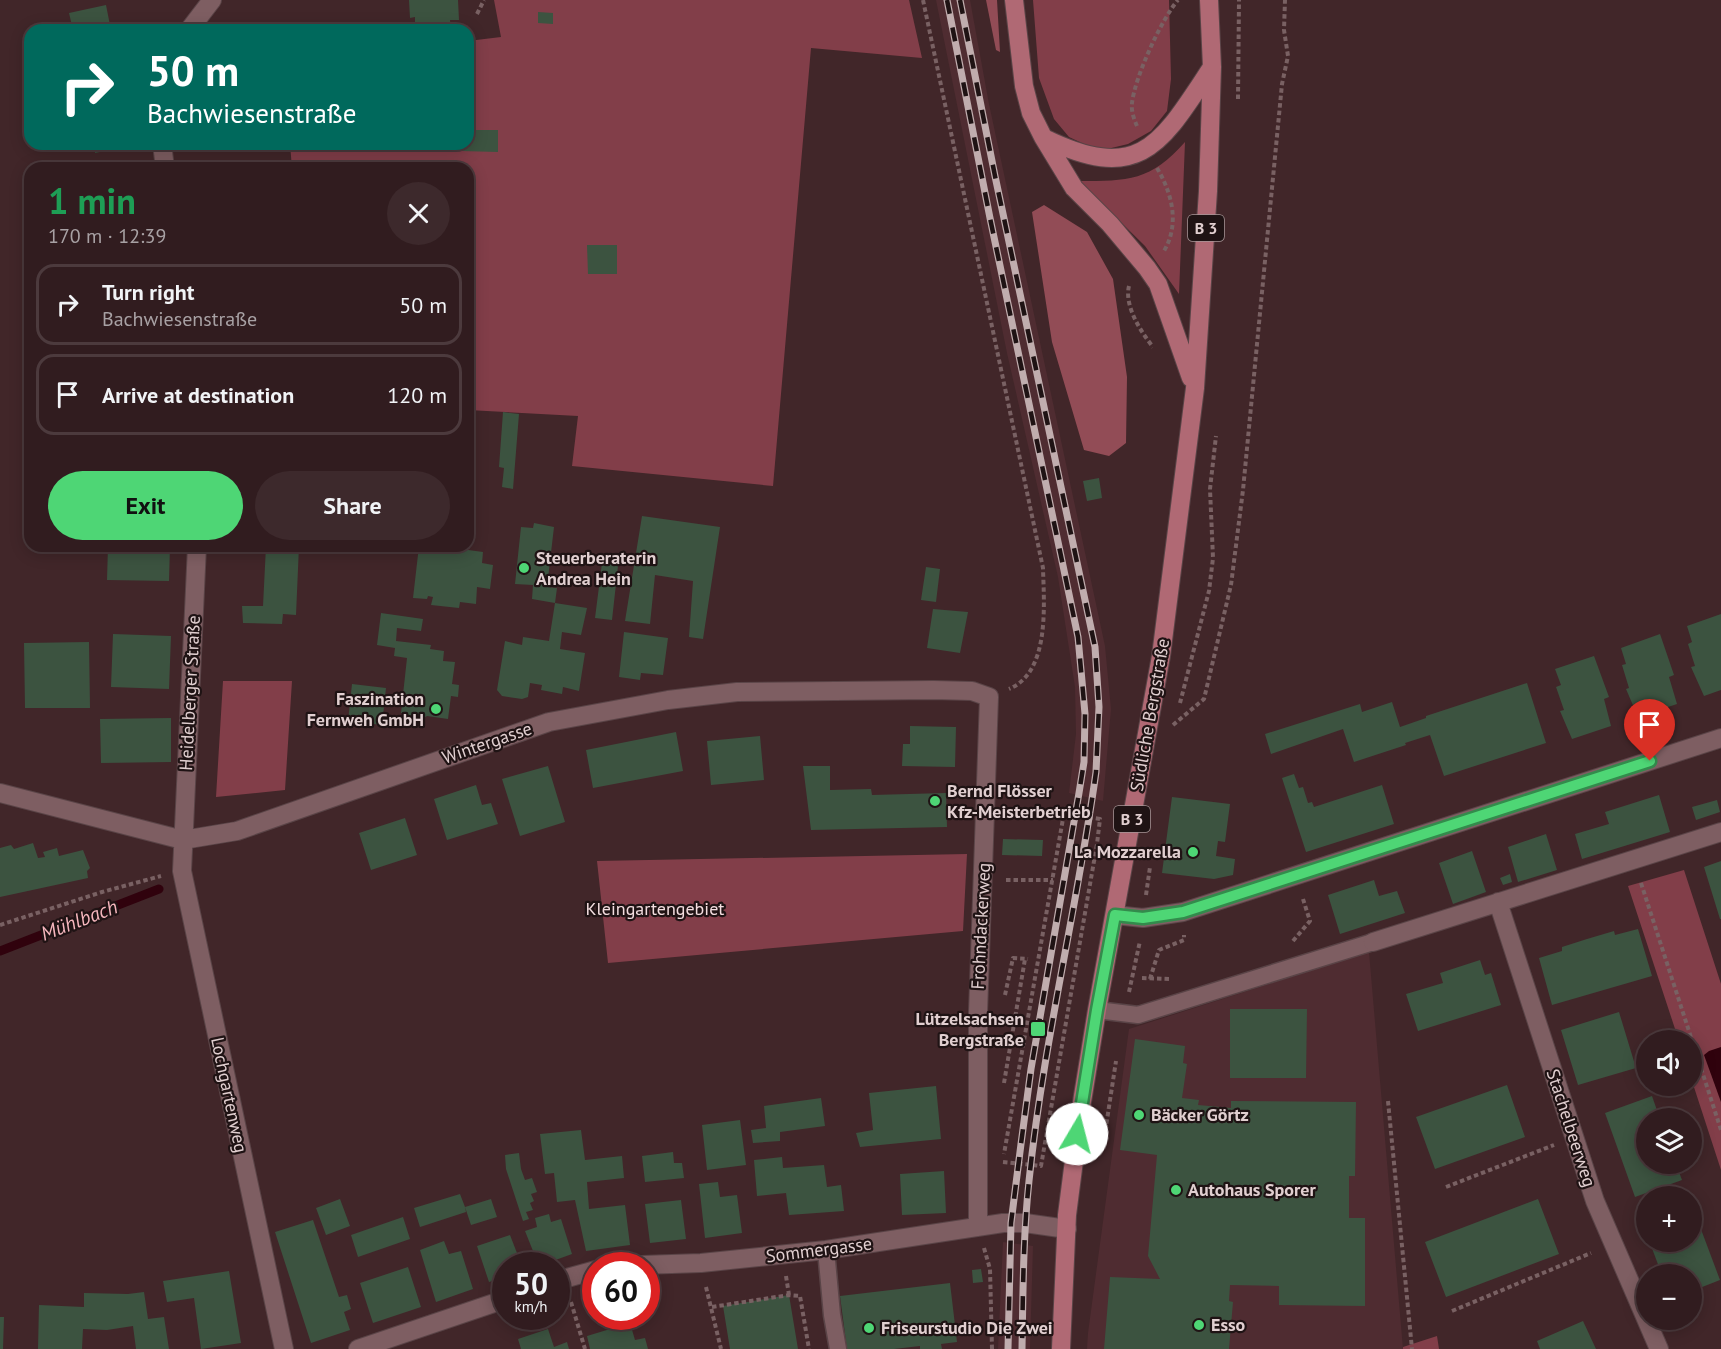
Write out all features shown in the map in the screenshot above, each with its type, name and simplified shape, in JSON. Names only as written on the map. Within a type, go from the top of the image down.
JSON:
[{"type":"main road","points":[[1014,0],[1024,86],[1031,113],[1074,189],[1110,224],[1158,284],[1195,388]]},
{"type":"main road","name":"B 3","points":[[1195,388],[1208,191],[1212,67],[1209,0]]},
{"type":"main road","points":[[1043,137],[1067,149],[1106,159],[1126,158],[1147,149],[1174,124],[1212,67]]},
{"type":"main road","name":"Südliche Bergstraße","points":[[1061,1349],[1067,1222],[1080,1114],[1161,656],[1195,388]]},
{"type":"street","points":[[194,24],[212,0]]},
{"type":"street","name":"Heidelberger Straße","points":[[183,840],[197,552]]},
{"type":"street","name":"Wintergasse","points":[[0,793],[183,840],[237,831],[549,722],[668,700],[737,692],[933,690],[972,691],[989,697]]},
{"type":"street","name":"Frohndackerweg","points":[[978,1227],[978,1013],[989,697]]},
{"type":"street","points":[[1115,915],[1143,918],[1183,912],[1721,738]]},
{"type":"street","points":[[1373,942],[1721,832]]},
{"type":"street","name":"Lochgartenweg","points":[[183,840],[182,871],[284,1349]]},
{"type":"street","name":"Stachelbeerweg","points":[[1498,902],[1595,1201],[1659,1349]]},
{"type":"street","name":"Sommergasse","points":[[660,1264],[701,1263],[826,1250],[1003,1223],[1067,1222]]},
{"type":"street","points":[[358,1349],[492,1304]]},
{"type":"lane","points":[[1097,1010],[1138,1015],[1373,942]]},
{"type":"lane","points":[[826,1250],[832,1315],[838,1349]]},
{"type":"path","points":[[477,14],[484,0]]},
{"type":"path","points":[[922,0],[1043,568],[1044,599],[1040,647],[1032,670],[1018,685],[989,697]]},
{"type":"path","points":[[1158,352],[1151,345],[1137,321],[1128,297],[1132,281],[1165,250],[1171,237],[1172,203],[1134,120],[1132,106],[1135,88],[1157,37],[1178,0]]},
{"type":"path","points":[[1239,0],[1239,75]]},
{"type":"path","points":[[1149,724],[1174,725],[1204,699],[1231,585],[1245,479],[1282,84],[1288,57],[1284,30],[1285,0]]},
{"type":"path","points":[[1064,813],[1100,819],[1041,1166],[1003,1162],[1053,880],[1064,813]]},
{"type":"path","points":[[1634,859],[1721,1130]]},
{"type":"path","points":[[1123,1014],[1138,956],[1151,863]]},
{"type":"path","points":[[0,925],[102,892],[182,871]]},
{"type":"path","points":[[1282,945],[1293,941],[1310,921],[1296,876]]},
{"type":"path","points":[[984,880],[1053,880]]},
{"type":"path","points":[[1150,979],[1159,950],[1184,940],[1183,912]]},
{"type":"path","points":[[1003,1002],[1013,958],[1026,959],[1004,1084]]},
{"type":"path","points":[[1142,978],[1182,979]]},
{"type":"path","points":[[1102,1155],[1116,1061]]},
{"type":"path","points":[[1388,1101],[1412,1349]]},
{"type":"path","points":[[1446,1187],[1574,1138]]},
{"type":"path","points":[[978,1227],[990,1269],[992,1349]]},
{"type":"path","points":[[1452,1311],[1613,1243]]},
{"type":"path","points":[[712,1307],[789,1295],[800,1296],[809,1349]]},
{"type":"path","points":[[709,1299],[721,1349]]},
{"type":"path","points":[[570,1308],[585,1349]]},
{"type":"shaded area","points":[[936,0],[970,0],[989,104],[1105,646],[1111,709],[1103,801],[1069,793],[1076,734],[1075,687],[1058,577],[1007,353]]},
{"type":"shaded area","points":[[986,0],[997,0],[1000,52],[996,50]]},
{"type":"shaded area","points":[[1044,205],[1087,232],[1113,279],[1127,377],[1126,443],[1109,456],[1084,450],[1052,342],[1032,212]]},
{"type":"shaded area","points":[[1369,952],[1403,1349],[1087,1349],[1129,1029]]},
{"type":"shaded area","points":[[1721,1047],[1721,1102],[1704,1055]]},
{"type":"shaded area","points":[[1003,1242],[1033,1246],[1030,1349],[998,1349]]},
{"type":"green space","points":[[494,0],[909,0],[922,58],[811,48],[773,486],[572,466],[578,416],[474,410],[474,162],[292,162],[290,150],[474,150],[474,40],[501,37]]},
{"type":"green space","points":[[1033,0],[1169,0],[1171,79],[1167,111],[1151,131],[1128,144],[1099,151],[1069,137],[1054,119],[1039,78]]},
{"type":"green space","points":[[1185,142],[1179,294],[1145,246],[1079,181],[1125,179],[1138,176],[1161,165]]},
{"type":"green space","points":[[223,681],[292,681],[285,790],[216,797]]},
{"type":"green space","name":"Kleingartengebiet","points":[[967,854],[963,931],[608,963],[597,861]]},
{"type":"green space","points":[[1684,870],[1721,984],[1721,1170],[1697,1096],[1702,1096],[1702,1030],[1675,1030],[1628,886]]},
{"type":"green space","points":[[1437,1336],[1439,1349],[1403,1349],[1403,1347]]},
{"type":"building","points":[[409,0],[458,0],[459,20],[450,20],[450,24],[415,24],[415,17],[410,18]]},
{"type":"building","points":[[106,5],[110,24],[72,24],[69,13]]},
{"type":"building","points":[[538,12],[553,13],[553,24],[538,23]]},
{"type":"building","points":[[474,130],[498,130],[498,152],[461,151],[474,150]]},
{"type":"building","points":[[95,150],[110,150],[95,153]]},
{"type":"building","points":[[587,245],[617,245],[617,274],[588,274]]},
{"type":"building","points":[[503,412],[519,414],[513,489],[502,487],[504,468],[499,467]]},
{"type":"building","points":[[1099,478],[1102,498],[1087,501],[1083,481]]},
{"type":"building","points":[[642,516],[720,527],[703,639],[689,637],[693,581],[655,575],[650,624],[625,621]]},
{"type":"building","points":[[534,523],[554,527],[547,587],[557,588],[555,603],[532,599],[533,585],[515,584],[521,527],[533,528]]},
{"type":"building","points":[[108,552],[170,552],[169,581],[107,580]]},
{"type":"building","points":[[266,552],[299,552],[296,615],[283,614],[282,624],[243,623],[242,606],[263,606]]},
{"type":"building","points":[[418,552],[483,552],[482,563],[493,565],[490,589],[477,587],[476,604],[460,602],[459,608],[431,605],[433,597],[413,598]]},
{"type":"building","points":[[603,555],[619,557],[612,620],[595,618]]},
{"type":"building","points":[[926,567],[940,569],[936,602],[921,600]]},
{"type":"building","points":[[555,603],[587,608],[581,635],[562,632],[560,649],[585,653],[579,691],[563,687],[562,694],[541,690],[542,685],[530,683],[528,697],[522,699],[502,696],[497,690],[505,641],[522,645],[523,637],[549,641]]},
{"type":"building","points":[[933,609],[968,612],[960,653],[927,648]]},
{"type":"building","points":[[381,613],[423,619],[421,631],[397,628],[396,641],[431,645],[430,649],[444,651],[443,661],[455,662],[452,684],[459,685],[458,697],[451,696],[448,719],[427,716],[418,722],[408,720],[404,713],[401,713],[407,658],[394,656],[395,648],[377,645]]},
{"type":"building","points":[[1721,614],[1721,690],[1704,696],[1691,667],[1695,666],[1688,644],[1692,642],[1687,626]]},
{"type":"building","points":[[624,632],[668,638],[663,675],[641,673],[640,680],[619,677]]},
{"type":"building","points":[[113,634],[171,636],[169,689],[111,687]]},
{"type":"building","points":[[1660,634],[1674,675],[1669,677],[1677,704],[1638,717],[1626,689],[1629,688],[1622,665],[1626,664],[1621,648]]},
{"type":"building","points":[[89,642],[90,708],[25,708],[24,643]]},
{"type":"building","points":[[1594,656],[1609,697],[1604,699],[1611,726],[1572,739],[1560,711],[1564,710],[1556,687],[1561,685],[1555,669]]},
{"type":"building","points":[[1527,683],[1546,743],[1444,776],[1430,735],[1354,762],[1343,729],[1271,754],[1265,734],[1360,704],[1362,712],[1392,702],[1400,727],[1426,718],[1426,716]]},
{"type":"building","points":[[352,684],[386,688],[382,725],[348,721]]},
{"type":"building","points":[[171,718],[171,762],[101,763],[100,719]]},
{"type":"building","points":[[910,726],[956,727],[955,767],[902,766],[903,744],[910,744]]},
{"type":"building","points":[[676,732],[683,771],[593,788],[586,750]]},
{"type":"building","points":[[760,736],[764,780],[711,785],[707,741]]},
{"type":"building","points":[[548,766],[565,822],[520,836],[502,779]]},
{"type":"building","points":[[803,766],[830,766],[830,790],[871,789],[872,795],[946,793],[947,827],[811,830]]},
{"type":"building","points":[[1294,774],[1299,788],[1303,787],[1308,803],[1312,802],[1314,807],[1382,785],[1394,824],[1306,852],[1282,778]]},
{"type":"building","points":[[476,785],[482,805],[491,803],[498,824],[447,840],[434,799]]},
{"type":"building","points":[[1659,795],[1670,832],[1582,859],[1575,834],[1609,824],[1605,812]]},
{"type":"building","points":[[1172,797],[1230,804],[1225,842],[1218,841],[1216,856],[1235,859],[1233,875],[1214,879],[1162,873]]},
{"type":"building","points":[[1717,800],[1720,812],[1696,820],[1692,807]]},
{"type":"building","points":[[405,818],[417,855],[371,870],[359,833]]},
{"type":"building","points":[[1546,834],[1557,870],[1518,882],[1508,847]]},
{"type":"building","points":[[1003,839],[1043,840],[1042,856],[1002,855]]},
{"type":"building","points":[[33,843],[38,858],[45,857],[43,852],[57,848],[59,856],[83,850],[90,868],[87,871],[88,878],[0,897],[0,848],[11,845],[14,849]]},
{"type":"building","points":[[1472,851],[1486,892],[1453,904],[1439,863]]},
{"type":"building","points":[[1721,861],[1721,919],[1720,919],[1704,867]]},
{"type":"building","points":[[1510,874],[1512,882],[1503,885],[1500,878]]},
{"type":"building","points":[[1374,880],[1379,896],[1397,891],[1405,913],[1340,934],[1328,895]]},
{"type":"building","points":[[1638,929],[1652,976],[1552,1005],[1539,958],[1562,951],[1562,947],[1614,931],[1615,935]]},
{"type":"building","points":[[1480,960],[1485,975],[1491,973],[1501,1005],[1418,1031],[1406,994],[1443,983],[1440,973]]},
{"type":"building","points":[[1230,1009],[1307,1009],[1306,1078],[1230,1078]]},
{"type":"building","points":[[1619,1012],[1636,1068],[1578,1085],[1561,1030]]},
{"type":"building","points":[[1135,1039],[1185,1046],[1183,1063],[1187,1064],[1182,1098],[1199,1100],[1198,1105],[1231,1108],[1231,1101],[1356,1102],[1355,1176],[1349,1176],[1349,1218],[1365,1218],[1365,1306],[1279,1305],[1279,1286],[1230,1285],[1229,1301],[1233,1302],[1229,1349],[1104,1349],[1110,1277],[1160,1279],[1148,1256],[1157,1155],[1120,1150]]},
{"type":"building","points":[[1507,1085],[1525,1137],[1435,1169],[1416,1117]]},
{"type":"building","points":[[936,1086],[941,1139],[860,1147],[856,1133],[873,1130],[869,1093]]},
{"type":"building","points":[[1652,1096],[1656,1108],[1636,1108],[1636,1174],[1680,1174],[1682,1180],[1665,1186],[1636,1186],[1635,1197],[1605,1113]]},
{"type":"building","points":[[821,1098],[825,1126],[780,1132],[780,1141],[753,1143],[751,1130],[766,1128],[764,1106]]},
{"type":"building","points":[[740,1120],[746,1165],[707,1170],[702,1125]]},
{"type":"building","points":[[581,1130],[585,1160],[622,1156],[624,1178],[587,1182],[589,1209],[625,1205],[630,1245],[586,1251],[575,1200],[557,1202],[554,1173],[545,1174],[540,1134]]},
{"type":"building","points":[[673,1152],[674,1163],[682,1163],[684,1178],[645,1182],[642,1156]]},
{"type":"building","points":[[519,1153],[525,1180],[532,1178],[537,1192],[531,1194],[534,1201],[530,1203],[533,1210],[526,1212],[529,1219],[523,1221],[506,1169],[505,1155]]},
{"type":"building","points":[[782,1157],[783,1168],[824,1165],[827,1187],[841,1185],[844,1211],[789,1215],[786,1193],[757,1196],[754,1160]]},
{"type":"building","points":[[944,1171],[946,1213],[902,1215],[900,1174]]},
{"type":"building","points":[[718,1182],[720,1197],[737,1195],[742,1233],[705,1238],[699,1184]]},
{"type":"building","points":[[460,1194],[466,1212],[420,1227],[414,1208]]},
{"type":"building","points":[[340,1199],[350,1226],[326,1235],[316,1208]]},
{"type":"building","points":[[491,1199],[497,1217],[471,1225],[465,1207]]},
{"type":"building","points":[[1538,1199],[1559,1254],[1446,1297],[1425,1242]]},
{"type":"building","points":[[681,1200],[686,1239],[650,1243],[645,1204]]},
{"type":"building","points":[[549,1214],[551,1222],[561,1219],[572,1254],[570,1255],[570,1252],[533,1252],[525,1231],[537,1227],[535,1218]]},
{"type":"building","points":[[403,1217],[410,1239],[358,1257],[351,1235]]},
{"type":"building","points":[[313,1220],[339,1297],[347,1295],[351,1309],[344,1312],[350,1330],[311,1343],[275,1232]]},
{"type":"building","points":[[1702,1232],[1720,1280],[1702,1287],[1702,1264],[1658,1264],[1653,1252],[1702,1252]]},
{"type":"building","points":[[510,1235],[517,1252],[492,1252],[492,1281],[489,1282],[477,1246]]},
{"type":"building","points":[[444,1241],[449,1254],[461,1251],[473,1289],[436,1302],[420,1250]]},
{"type":"building","points":[[408,1267],[421,1307],[373,1323],[360,1283]]},
{"type":"building","points":[[981,1269],[983,1282],[973,1283],[972,1270]]},
{"type":"building","points":[[229,1271],[241,1343],[201,1349],[194,1298],[167,1302],[163,1281]]},
{"type":"building","points":[[950,1283],[957,1342],[941,1344],[942,1349],[920,1349],[920,1346],[894,1349],[847,1349],[840,1296]]},
{"type":"building","points":[[144,1292],[148,1319],[164,1317],[169,1349],[136,1349],[133,1326],[107,1330],[83,1329],[82,1349],[38,1349],[39,1305],[84,1307],[84,1293]]},
{"type":"building","points":[[789,1295],[798,1349],[730,1349],[723,1306]]},
{"type":"building","points":[[0,1317],[4,1317],[3,1349],[0,1349]]},
{"type":"building","points":[[1583,1321],[1596,1349],[1540,1349],[1537,1341]]},
{"type":"building","points":[[548,1330],[554,1347],[567,1342],[569,1349],[521,1349],[518,1339]]},
{"type":"building","points":[[607,1330],[632,1330],[635,1340],[645,1338],[648,1349],[590,1349],[587,1336]]},
{"type":"waterway","name":"Mühlbach","points":[[0,951],[159,889]]},
{"type":"railway","points":[[947,0],[1078,637],[1085,714],[1084,762],[1031,1069],[1011,1223],[1008,1349]]},
{"type":"railway","points":[[960,0],[1095,647],[1099,707],[1096,772],[1035,1130],[1026,1223],[1022,1349]]},
{"type":"place","name":"Steuerberaterin Andrea Hein","points":[[524,568]]},
{"type":"place","name":"Faszination Fernweh GmbH","points":[[436,709]]},
{"type":"place","name":"Bernd Flösser Kfz-Meisterbetrieb","points":[[935,801]]},
{"type":"place","name":"La Mozzarella","points":[[1193,852]]},
{"type":"place","name":"Lützelsachsen Bergstraße","points":[[1038,1029]]},
{"type":"place","name":"Bäcker Görtz","points":[[1139,1115]]},
{"type":"place","name":"Autohaus Sporer","points":[[1176,1190]]},
{"type":"place","name":"Esso","points":[[1199,1325]]},
{"type":"place","name":"Friseurstudio Die Zwei","points":[[869,1328]]},
{"type":"route","points":[[1077,1134],[1115,915],[1143,918],[1183,912],[1650,761]]}]
